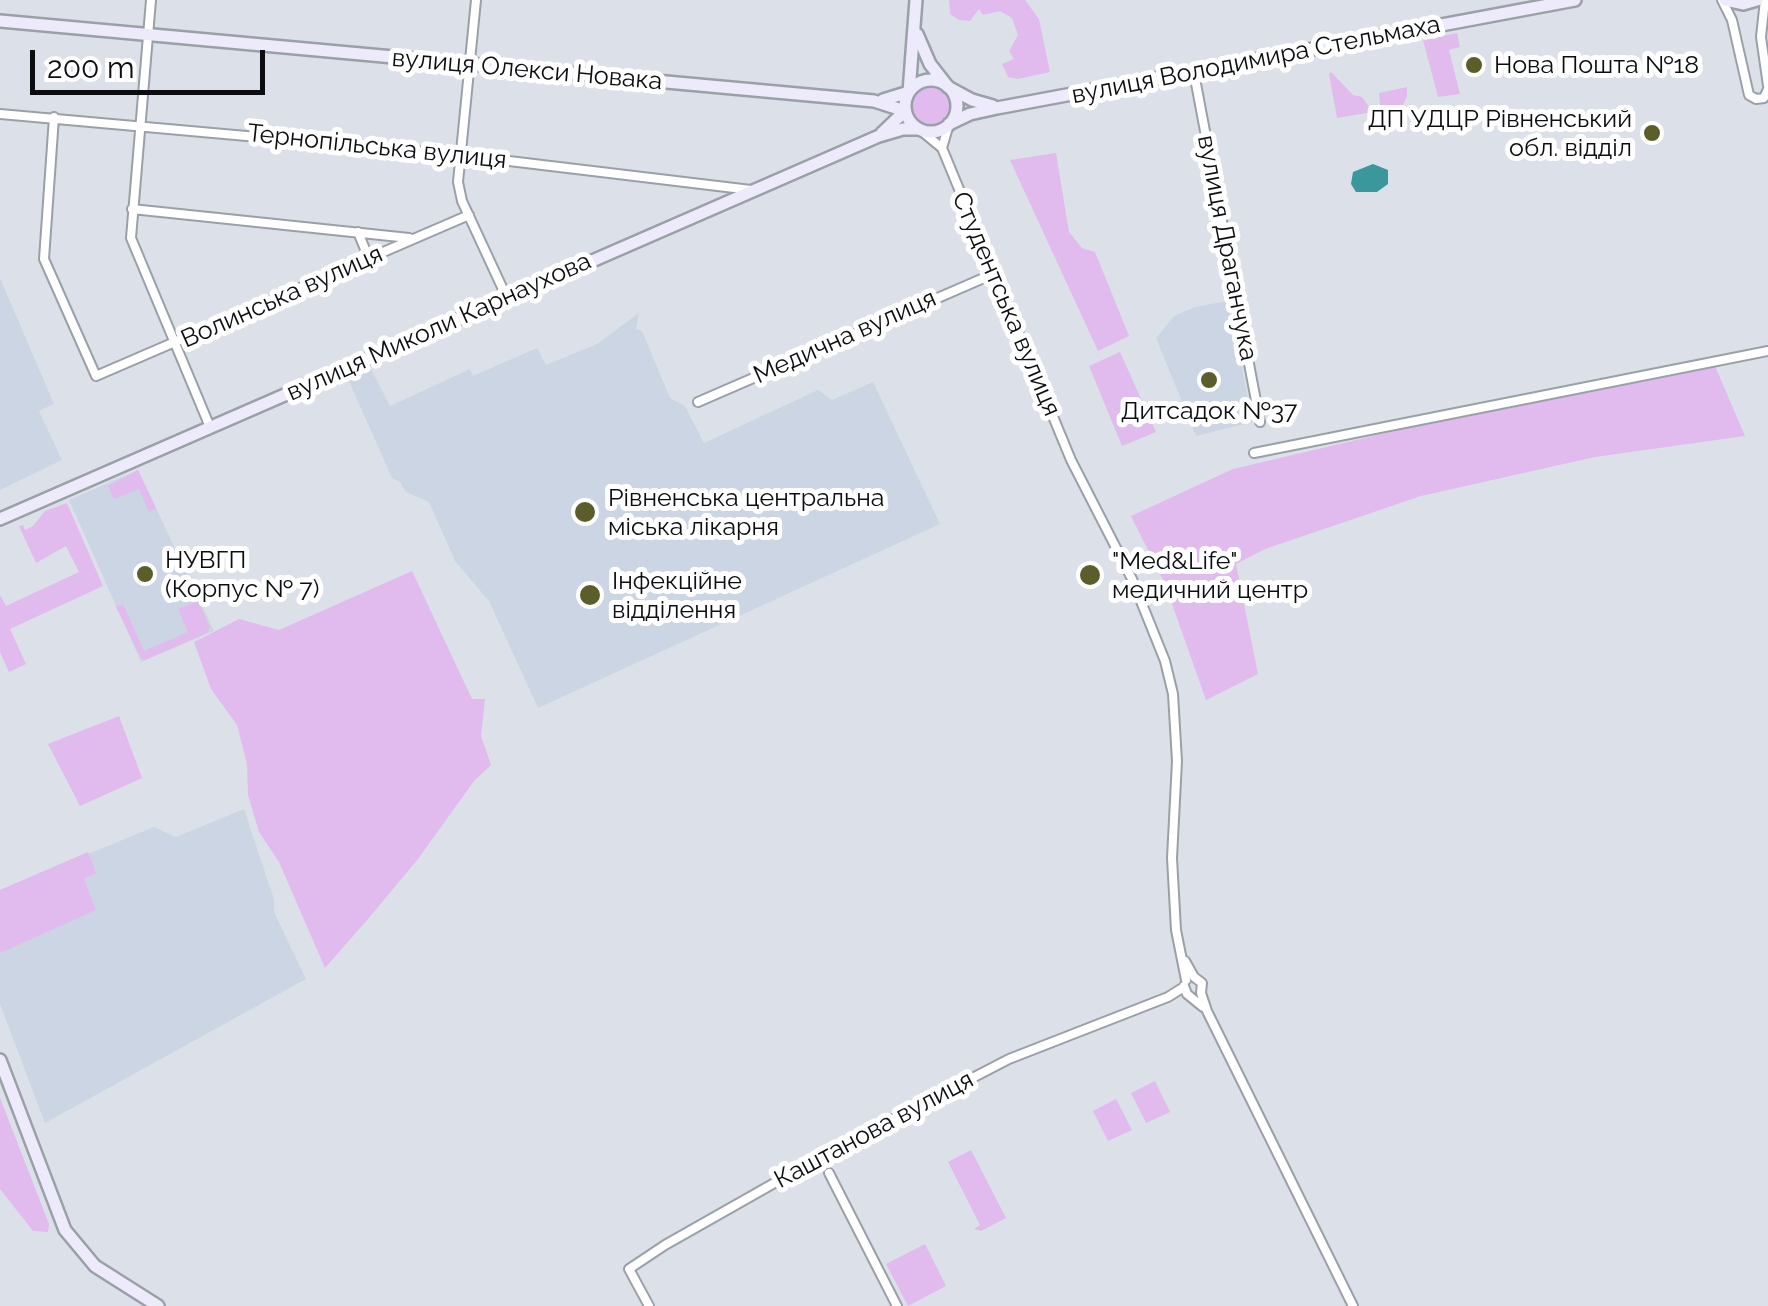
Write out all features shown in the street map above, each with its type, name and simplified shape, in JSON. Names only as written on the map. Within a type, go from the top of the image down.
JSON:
[{"type":"main road","points":[[914,25],[930,64],[953,94],[956,110],[949,124],[932,132],[919,130],[905,111],[916,0]]},
{"type":"main road","name":"вулиця Володимира Стельмаха","points":[[949,124],[997,108],[1574,0]]},
{"type":"main road","points":[[1724,0],[1743,4],[1757,0]]},
{"type":"main road","name":"вулиця Олекси Новака","points":[[0,21],[874,101],[905,111]]},
{"type":"main road","points":[[909,92],[927,80],[997,108]]},
{"type":"main road","name":"вулиця Олекси Новака","points":[[874,101],[909,92]]},
{"type":"main road","name":"вулиця Миколи Карнаухова","points":[[879,136],[905,111]]},
{"type":"main road","name":"вулиця Миколи Карнаухова","points":[[0,519],[879,136],[902,129],[919,130]]},
{"type":"main road","points":[[0,1060],[65,1230],[95,1266],[158,1306]]},
{"type":"street","points":[[151,0],[132,210],[134,249],[210,426]]},
{"type":"street","points":[[476,0],[459,155],[460,192],[508,298]]},
{"type":"street","points":[[1724,0],[1748,95],[1756,100],[1764,98],[1768,88],[1761,37],[1765,0]]},
{"type":"street","name":"вулиця Драганчука","points":[[1194,73],[1260,422]]},
{"type":"street","name":"Тернопільська вулиця","points":[[0,114],[459,155],[752,190]]},
{"type":"street","name":"Волинська вулиця","points":[[54,117],[44,259],[96,376],[468,215]]},
{"type":"street","points":[[919,130],[942,148],[949,124]]},
{"type":"street","name":"Студентська вулиця","points":[[942,148],[1071,460],[1132,579],[1165,661],[1174,694],[1177,761],[1172,858],[1176,930],[1191,988]]},
{"type":"street","points":[[132,210],[414,239]]},
{"type":"street","points":[[358,232],[368,259]]},
{"type":"street","name":"Медична вулиця","points":[[698,402],[993,274]]},
{"type":"street","points":[[1254,452],[1768,351]]},
{"type":"street","points":[[1191,988],[1207,1011],[1352,1306]]},
{"type":"street","name":"Каштанова вулиця","points":[[649,1306],[629,1269],[665,1245],[822,1156],[1010,1059],[1191,988]]},
{"type":"street","points":[[830,1173],[897,1306]]},
{"type":"shaded area","points":[[949,0],[1025,0],[1039,19],[1050,72],[1018,79],[1008,77],[1002,64],[1014,59],[1009,51],[1018,35],[1012,18],[1000,11],[983,15],[979,9],[970,21],[959,20],[950,14]]},
{"type":"shaded area","points":[[1457,33],[1460,47],[1449,50],[1460,94],[1438,97],[1423,40]]},
{"type":"shaded area","points":[[1331,72],[1369,107],[1380,105],[1379,93],[1407,87],[1407,96],[1402,107],[1337,118]]},
{"type":"shaded area","points":[[931,85],[946,91],[952,106],[946,121],[931,127],[916,121],[910,106],[916,91]]},
{"type":"shaded area","points":[[1056,153],[1069,232],[1082,248],[1095,252],[1129,336],[1098,351],[1010,160]]},
{"type":"shaded area","points":[[0,278],[54,404],[39,411],[62,460],[0,490]]},
{"type":"shaded area","name":"Дитсадок №37","points":[[1228,301],[1253,422],[1196,436],[1156,338],[1174,316],[1195,307]]},
{"type":"shaded area","name":"Рівненська центральна міська лікарня","points":[[639,313],[636,329],[642,331],[670,398],[685,406],[704,443],[818,390],[832,400],[873,382],[940,524],[538,708],[489,601],[455,561],[429,502],[406,492],[392,478],[348,379],[371,369],[390,406],[470,369],[473,376],[537,348],[546,365],[597,344]]},
{"type":"shaded area","points":[[1120,352],[1156,432],[1122,446],[1089,366]]},
{"type":"shaded area","points":[[1715,366],[1745,436],[1595,457],[1421,496],[1265,549],[1236,564],[1258,674],[1206,700],[1165,584],[1131,516],[1233,469],[1531,399]]},
{"type":"shaded area","name":"НУВГП (Корпус № 7)","points":[[138,470],[214,631],[141,662],[69,500]]},
{"type":"shaded area","points":[[138,470],[156,508],[149,512],[139,489],[114,499],[108,486]]},
{"type":"shaded area","points":[[67,503],[103,586],[10,629],[26,664],[9,672],[0,652],[0,595],[6,606],[79,572],[66,546],[36,563],[19,526],[23,525],[25,530],[45,511]]},
{"type":"shaded area","points":[[412,571],[472,699],[485,699],[481,736],[491,765],[474,781],[418,859],[325,968],[279,862],[259,832],[248,795],[247,764],[237,725],[211,689],[194,642],[239,619],[279,630]]},
{"type":"shaded area","points":[[198,601],[210,627],[207,633],[145,660],[116,607],[123,604],[144,651],[188,632],[178,609]]},
{"type":"shaded area","points":[[119,716],[142,778],[80,806],[48,744]]},
{"type":"shaded area","points":[[244,809],[274,899],[274,912],[306,979],[45,1123],[0,1004],[0,890],[154,827],[176,837]]},
{"type":"shaded area","points":[[88,852],[96,873],[84,879],[96,910],[0,953],[0,890]]},
{"type":"shaded area","points":[[1155,1081],[1170,1112],[1146,1123],[1131,1093]]},
{"type":"shaded area","points":[[0,1098],[49,1224],[48,1232],[33,1231],[0,1189]]},
{"type":"shaded area","points":[[1116,1099],[1132,1130],[1108,1141],[1093,1111]]},
{"type":"shaded area","points":[[971,1150],[1006,1218],[981,1231],[974,1229],[980,1225],[948,1162]]},
{"type":"shaded area","points":[[925,1244],[946,1286],[908,1306],[886,1264]]},
{"type":"water","points":[[1373,164],[1388,170],[1388,184],[1377,192],[1356,192],[1351,184],[1353,172]]},
{"type":"place","name":"Нова Пошта №18","points":[[1474,65]]},
{"type":"place","name":"ДП УДЦР Рівненський обл. відділ","points":[[1652,133]]},
{"type":"place","name":"Дитсадок №37","points":[[1209,380]]},
{"type":"place","name":"Рівненська центральна міська лікарня","points":[[585,512]]},
{"type":"place","name":"НУВГП (Корпус № 7)","points":[[145,574]]},
{"type":"place","name":"\"Med&Life\" медичний центр","points":[[1090,575]]},
{"type":"place","name":"Інфекційне відділення","points":[[590,595]]}]
